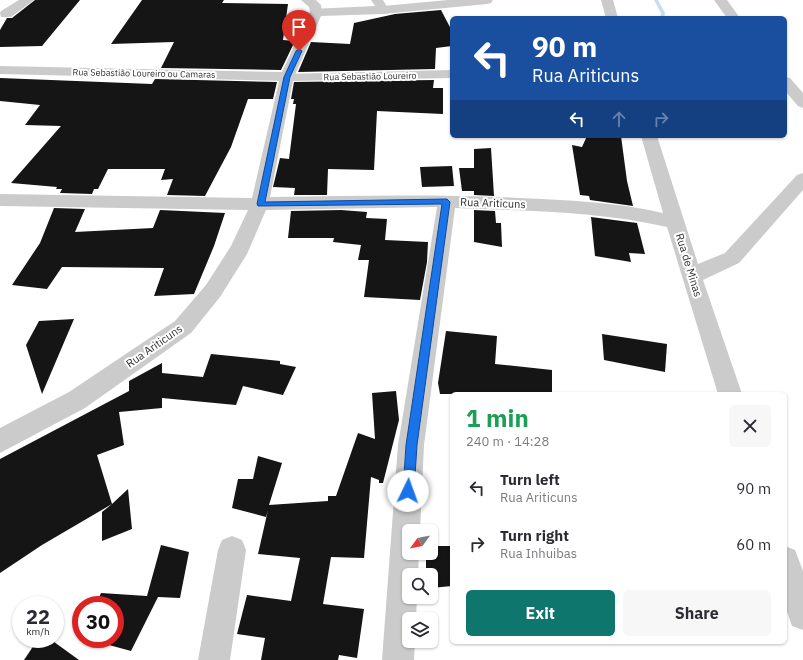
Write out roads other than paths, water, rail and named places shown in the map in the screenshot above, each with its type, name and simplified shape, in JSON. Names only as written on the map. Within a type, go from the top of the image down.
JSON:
[{"type":"street","points":[[6,14],[28,0]]},
{"type":"street","points":[[260,204],[287,77],[316,12],[315,5],[307,0]]},
{"type":"street","points":[[316,12],[380,5],[487,0]]},
{"type":"street","points":[[607,0],[611,16]]},
{"type":"street","points":[[720,0],[732,16]]},
{"type":"street","name":"Rua Sebastião Loureiro ou Camaras","points":[[0,70],[287,77]]},
{"type":"street","name":"Rua Sebastião Loureiro","points":[[287,77],[450,74]]},
{"type":"street","points":[[787,83],[803,103]]},
{"type":"street","name":"Rua de Minas","points":[[650,138],[729,392]]},
{"type":"street","points":[[692,276],[732,258],[803,179]]},
{"type":"street","name":"Rua Ariticuns","points":[[0,200],[260,204],[447,202],[588,207],[636,213],[676,222]]},
{"type":"street","points":[[398,660],[411,445],[447,202]]},
{"type":"street","name":"Rua Ariticuns","points":[[0,441],[77,400],[183,327],[213,291],[240,249],[260,204]]},
{"type":"street","points":[[214,660],[232,550]]},
{"type":"street","points":[[787,566],[803,615]]},
{"type":"waterway","points":[[656,0],[663,13],[662,16]]}]
